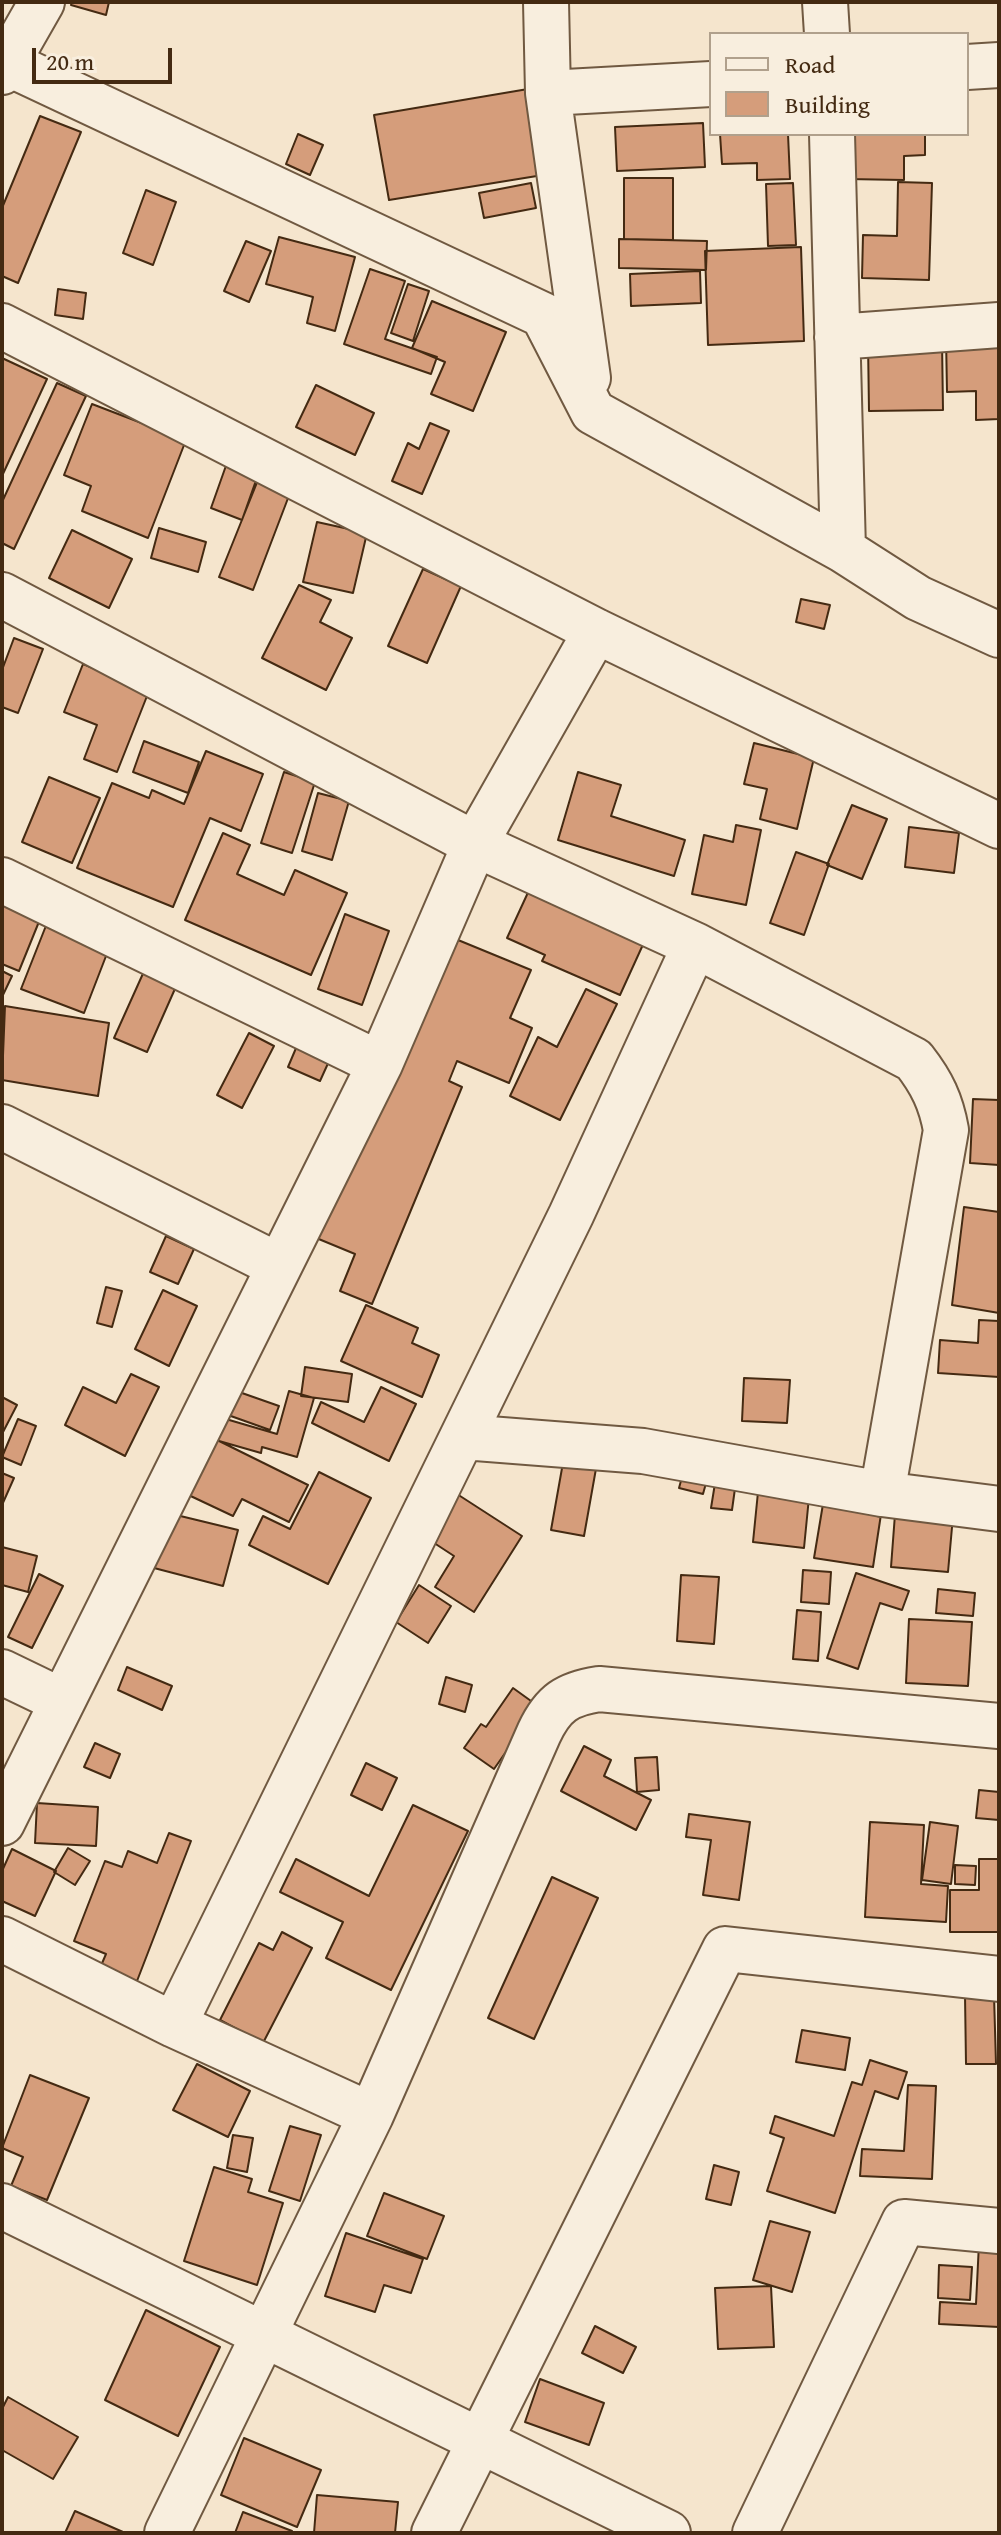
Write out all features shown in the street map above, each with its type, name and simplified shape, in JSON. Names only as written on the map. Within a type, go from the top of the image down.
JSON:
[{"type":"street","points":[[42,2],[5,68],[543,315],[593,412],[843,550],[918,598],[999,635]]},
{"type":"street","points":[[546,2],[548,93],[593,412]]},
{"type":"street","points":[[825,2],[827,32]]},
{"type":"street","points":[[969,67],[999,65]]},
{"type":"street","points":[[548,93],[709,84]]},
{"type":"street","points":[[832,136],[843,550]]},
{"type":"street","points":[[837,337],[999,325]]},
{"type":"street","points":[[2,326],[596,631],[999,826]]},
{"type":"street","points":[[2,595],[475,844],[695,945],[914,1060],[931,1081],[941,1104],[946,1130],[944,1156],[882,1494]]},
{"type":"street","points":[[2,1823],[380,1064],[475,844],[596,631]]},
{"type":"street","points":[[2,880],[380,1064]]},
{"type":"street","points":[[174,2025],[617,1119],[695,945]]},
{"type":"street","points":[[2,1127],[279,1266]]},
{"type":"street","points":[[463,1437],[643,1451],[882,1494],[999,1509]]},
{"type":"street","points":[[2,1672],[62,1701]]},
{"type":"street","points":[[167,2533],[262,2332],[371,2115],[539,1733],[557,1702],[575,1693],[599,1689],[999,1726]]},
{"type":"street","points":[[2,1939],[174,2025],[371,2115]]},
{"type":"street","points":[[434,2533],[725,1949],[999,1979]]},
{"type":"street","points":[[2,2206],[668,2533]]},
{"type":"street","points":[[755,2533],[904,2222],[999,2231]]},
{"type":"building","points":[[72,2],[109,2],[106,15],[71,5]]},
{"type":"building","points":[[528,89],[543,175],[389,200],[374,115]]},
{"type":"building","points":[[40,116],[81,132],[18,283],[2,276],[2,208]]},
{"type":"building","points":[[703,123],[705,167],[617,171],[615,127]]},
{"type":"building","points":[[298,134],[323,145],[310,175],[286,164]]},
{"type":"building","points":[[720,136],[788,136],[790,179],[757,180],[757,163],[722,164]]},
{"type":"building","points":[[847,136],[925,136],[925,155],[904,156],[904,180],[847,179]]},
{"type":"building","points":[[624,178],[673,178],[673,240],[624,239]]},
{"type":"building","points":[[898,182],[932,183],[929,280],[862,278],[863,235],[897,236]]},
{"type":"building","points":[[531,183],[536,208],[484,218],[479,193]]},
{"type":"building","points":[[793,183],[796,245],[768,246],[766,184]]},
{"type":"building","points":[[146,190],[176,202],[153,265],[123,253]]},
{"type":"building","points":[[279,237],[355,257],[335,331],[307,323],[313,297],[266,284]]},
{"type":"building","points":[[619,239],[707,241],[706,270],[619,268]]},
{"type":"building","points":[[246,241],[271,251],[249,302],[224,291]]},
{"type":"building","points":[[801,247],[804,341],[708,345],[705,251]]},
{"type":"building","points":[[370,269],[405,281],[385,339],[437,357],[431,374],[344,344]]},
{"type":"building","points":[[700,271],[701,303],[631,306],[630,274]]},
{"type":"building","points":[[408,284],[429,291],[413,341],[391,333]]},
{"type":"building","points":[[58,289],[86,293],[83,319],[55,315]]},
{"type":"building","points":[[432,301],[506,332],[473,411],[431,394],[445,362],[412,348]]},
{"type":"building","points":[[999,336],[999,419],[976,420],[976,391],[947,392],[946,337]]},
{"type":"building","points":[[942,341],[943,410],[869,411],[868,342]]},
{"type":"building","points":[[2,358],[47,379],[2,476]]},
{"type":"building","points":[[57,383],[86,396],[14,549],[2,543],[2,502]]},
{"type":"building","points":[[316,385],[374,413],[355,455],[296,427]]},
{"type":"building","points":[[92,404],[186,440],[148,538],[82,511],[91,486],[64,475]]},
{"type":"building","points":[[430,423],[449,431],[422,494],[392,481],[408,443],[419,449]]},
{"type":"building","points":[[228,460],[259,472],[242,520],[211,508]]},
{"type":"building","points":[[258,480],[290,493],[253,590],[219,577]]},
{"type":"building","points":[[317,522],[367,533],[353,593],[303,582]]},
{"type":"building","points":[[159,528],[206,542],[198,572],[151,558]]},
{"type":"building","points":[[72,530],[132,559],[109,608],[49,578]]},
{"type":"building","points":[[423,569],[461,586],[427,663],[388,646]]},
{"type":"building","points":[[299,585],[331,600],[320,622],[352,638],[326,690],[262,658]]},
{"type":"building","points":[[801,599],[830,605],[824,629],[796,622]]},
{"type":"building","points":[[14,638],[43,649],[18,713],[2,707],[2,670]]},
{"type":"building","points":[[83,664],[149,691],[117,772],[84,759],[97,725],[64,712]]},
{"type":"building","points":[[144,741],[199,762],[188,793],[133,772]]},
{"type":"building","points":[[754,743],[814,758],[797,829],[760,819],[767,789],[744,784]]},
{"type":"building","points":[[206,751],[263,774],[241,831],[210,818],[173,907],[77,868],[112,783],[149,798],[152,790],[184,804]]},
{"type":"building","points":[[284,772],[315,782],[292,853],[261,843]]},
{"type":"building","points":[[578,772],[621,785],[611,816],[685,840],[674,876],[558,840]]},
{"type":"building","points":[[49,777],[100,798],[72,863],[22,842]]},
{"type":"building","points":[[318,793],[349,801],[332,860],[302,851]]},
{"type":"building","points":[[852,805],[887,819],[862,879],[827,865]]},
{"type":"building","points":[[736,825],[761,830],[746,905],[692,894],[704,835],[733,842]]},
{"type":"building","points":[[909,827],[959,833],[954,873],[905,867]]},
{"type":"building","points":[[223,833],[250,845],[237,874],[284,895],[295,870],[347,893],[311,975],[185,920]]},
{"type":"building","points":[[796,852],[829,864],[804,935],[770,923]]},
{"type":"building","points":[[2,878],[49,897],[19,971],[2,964]]},
{"type":"building","points":[[531,886],[646,938],[620,995],[542,961],[545,955],[507,938]]},
{"type":"building","points":[[51,913],[113,938],[84,1013],[21,989]]},
{"type":"building","points":[[345,914],[389,931],[362,1005],[318,989]]},
{"type":"building","points":[[441,933],[531,970],[510,1018],[532,1028],[509,1083],[457,1061],[449,1081],[462,1087],[372,1304],[340,1291],[355,1254],[309,1235]]},
{"type":"building","points":[[150,958],[182,973],[147,1052],[114,1038]]},
{"type":"building","points":[[2,971],[12,976],[2,997]]},
{"type":"building","points":[[586,989],[617,1004],[560,1120],[510,1096],[538,1037],[557,1047]]},
{"type":"building","points":[[5,1006],[109,1023],[98,1096],[2,1080]]},
{"type":"building","points":[[249,1033],[274,1046],[242,1108],[217,1095]]},
{"type":"building","points":[[302,1034],[335,1048],[320,1081],[288,1067]]},
{"type":"building","points":[[973,1099],[999,1100],[999,1165],[970,1163]]},
{"type":"building","points":[[964,1207],[999,1212],[999,1313],[952,1305]]},
{"type":"building","points":[[166,1236],[194,1249],[178,1284],[150,1272]]},
{"type":"building","points":[[106,1287],[122,1291],[112,1327],[97,1323]]},
{"type":"building","points":[[163,1290],[197,1306],[169,1366],[135,1349]]},
{"type":"building","points":[[366,1305],[418,1328],[412,1343],[439,1355],[422,1397],[341,1361]]},
{"type":"building","points":[[979,1320],[999,1321],[999,1377],[938,1373],[940,1340],[978,1343]]},
{"type":"building","points":[[305,1367],[352,1374],[348,1402],[301,1396]]},
{"type":"building","points":[[131,1374],[159,1387],[125,1456],[65,1425],[83,1387],[116,1403]]},
{"type":"building","points":[[744,1378],[790,1380],[787,1423],[742,1421]]},
{"type":"building","points":[[222,1386],[279,1406],[270,1430],[214,1410]]},
{"type":"building","points":[[381,1387],[416,1404],[389,1461],[312,1423],[321,1402],[364,1422]]},
{"type":"building","points":[[289,1391],[314,1398],[297,1457],[262,1447],[261,1453],[212,1439],[219,1417],[277,1434]]},
{"type":"building","points":[[2,1397],[17,1405],[2,1434]]},
{"type":"building","points":[[18,1419],[36,1426],[21,1465],[2,1457]]},
{"type":"building","points":[[207,1435],[308,1485],[289,1522],[242,1499],[233,1516],[180,1491]]},
{"type":"building","points":[[564,1457],[597,1463],[584,1536],[551,1530]]},
{"type":"building","points":[[687,1459],[711,1465],[703,1494],[679,1488]]},
{"type":"building","points":[[717,1471],[737,1474],[732,1510],[711,1508]]},
{"type":"building","points":[[319,1472],[371,1498],[328,1584],[249,1545],[263,1516],[290,1529]]},
{"type":"building","points":[[2,1473],[14,1478],[2,1505]]},
{"type":"building","points":[[759,1482],[810,1487],[804,1548],[753,1542]]},
{"type":"building","points":[[825,1492],[883,1501],[873,1567],[814,1558]]},
{"type":"building","points":[[457,1494],[522,1536],[474,1612],[435,1587],[454,1556],[428,1539]]},
{"type":"building","points":[[896,1501],[954,1505],[948,1572],[891,1567]]},
{"type":"building","points":[[168,1513],[238,1530],[223,1586],[154,1568]]},
{"type":"building","points":[[2,1547],[37,1556],[28,1592],[2,1585]]},
{"type":"building","points":[[803,1570],[831,1572],[829,1604],[801,1602]]},
{"type":"building","points":[[856,1573],[909,1591],[902,1610],[880,1603],[858,1669],[827,1658]]},
{"type":"building","points":[[39,1574],[63,1586],[32,1648],[8,1637]]},
{"type":"building","points":[[681,1575],[719,1577],[714,1644],[677,1641]]},
{"type":"building","points":[[419,1585],[451,1606],[428,1643],[396,1622]]},
{"type":"building","points":[[938,1589],[975,1593],[973,1616],[936,1613]]},
{"type":"building","points":[[797,1610],[821,1612],[818,1661],[793,1659]]},
{"type":"building","points":[[909,1619],[972,1622],[968,1686],[906,1683]]},
{"type":"building","points":[[127,1667],[172,1686],[162,1710],[118,1690]]},
{"type":"building","points":[[446,1677],[472,1685],[465,1712],[439,1704]]},
{"type":"building","points":[[513,1688],[538,1706],[494,1769],[464,1748],[481,1724],[486,1727]]},
{"type":"building","points":[[95,1743],[120,1754],[110,1778],[84,1767]]},
{"type":"building","points":[[584,1746],[611,1760],[604,1776],[651,1800],[636,1830],[561,1791]]},
{"type":"building","points":[[657,1757],[659,1790],[637,1792],[635,1758]]},
{"type":"building","points":[[366,1763],[397,1778],[382,1810],[351,1795]]},
{"type":"building","points":[[979,1790],[999,1792],[999,1820],[976,1818]]},
{"type":"building","points":[[37,1803],[98,1807],[96,1846],[35,1843]]},
{"type":"building","points":[[413,1805],[468,1831],[391,1990],[326,1958],[343,1922],[280,1892],[296,1859],[369,1896]]},
{"type":"building","points":[[689,1814],[750,1822],[739,1900],[703,1895],[711,1840],[686,1837]]},
{"type":"building","points":[[870,1822],[924,1825],[921,1884],[948,1886],[946,1922],[865,1917]]},
{"type":"building","points":[[930,1822],[958,1826],[951,1884],[922,1880]]},
{"type":"building","points":[[169,1833],[191,1841],[137,1981],[100,1968],[106,1954],[74,1941],[105,1861],[122,1867],[128,1851],[157,1863]]},
{"type":"building","points":[[68,1848],[90,1861],[75,1885],[54,1872]]},
{"type":"building","points":[[12,1849],[56,1871],[35,1916],[2,1901],[2,1871]]},
{"type":"building","points":[[979,1859],[999,1859],[999,1932],[950,1932],[950,1890],[979,1890]]},
{"type":"building","points":[[955,1865],[976,1866],[975,1885],[955,1884]]},
{"type":"building","points":[[552,1877],[598,1898],[534,2039],[488,2018]]},
{"type":"building","points":[[282,1932],[312,1948],[263,2043],[220,2020],[259,1943],[273,1950]]},
{"type":"building","points":[[965,1995],[994,1995],[996,2064],[966,2064]]},
{"type":"building","points":[[802,2030],[850,2038],[845,2070],[796,2062]]},
{"type":"building","points":[[870,2060],[907,2072],[898,2099],[875,2091],[835,2213],[767,2191],[784,2138],[770,2133],[775,2116],[834,2136],[852,2082],[862,2085]]},
{"type":"building","points":[[197,2064],[250,2091],[228,2137],[173,2110]]},
{"type":"building","points":[[30,2075],[89,2098],[47,2200],[11,2186],[23,2157],[2,2148]]},
{"type":"building","points":[[908,2085],[936,2086],[932,2179],[860,2176],[862,2149],[904,2151]]},
{"type":"building","points":[[290,2126],[321,2135],[300,2201],[269,2191]]},
{"type":"building","points":[[233,2135],[253,2138],[247,2172],[227,2168]]},
{"type":"building","points":[[714,2165],[739,2172],[731,2205],[706,2199]]},
{"type":"building","points":[[214,2167],[252,2179],[248,2192],[283,2203],[257,2285],[184,2261]]},
{"type":"building","points":[[384,2193],[444,2216],[427,2259],[367,2236]]},
{"type":"building","points":[[770,2221],[810,2232],[792,2292],[753,2280]]},
{"type":"building","points":[[346,2233],[423,2259],[411,2293],[384,2285],[375,2312],[325,2296]]},
{"type":"building","points":[[979,2243],[999,2244],[999,2327],[939,2324],[940,2302],[976,2304]]},
{"type":"building","points":[[939,2265],[972,2267],[970,2300],[938,2298]]},
{"type":"building","points":[[771,2286],[774,2347],[718,2349],[715,2288]]},
{"type":"building","points":[[146,2310],[220,2347],[178,2436],[105,2400]]},
{"type":"building","points":[[595,2326],[636,2347],[623,2373],[582,2353]]},
{"type":"building","points":[[540,2379],[604,2403],[589,2445],[525,2422]]},
{"type":"building","points":[[8,2397],[78,2437],[53,2479],[2,2450],[2,2409]]},
{"type":"building","points":[[244,2438],[321,2470],[297,2527],[221,2495]]},
{"type":"building","points":[[317,2495],[398,2502],[395,2533],[314,2533]]},
{"type":"building","points":[[75,2511],[123,2532],[123,2533],[65,2533]]},
{"type":"building","points":[[243,2512],[292,2531],[235,2533]]}]
